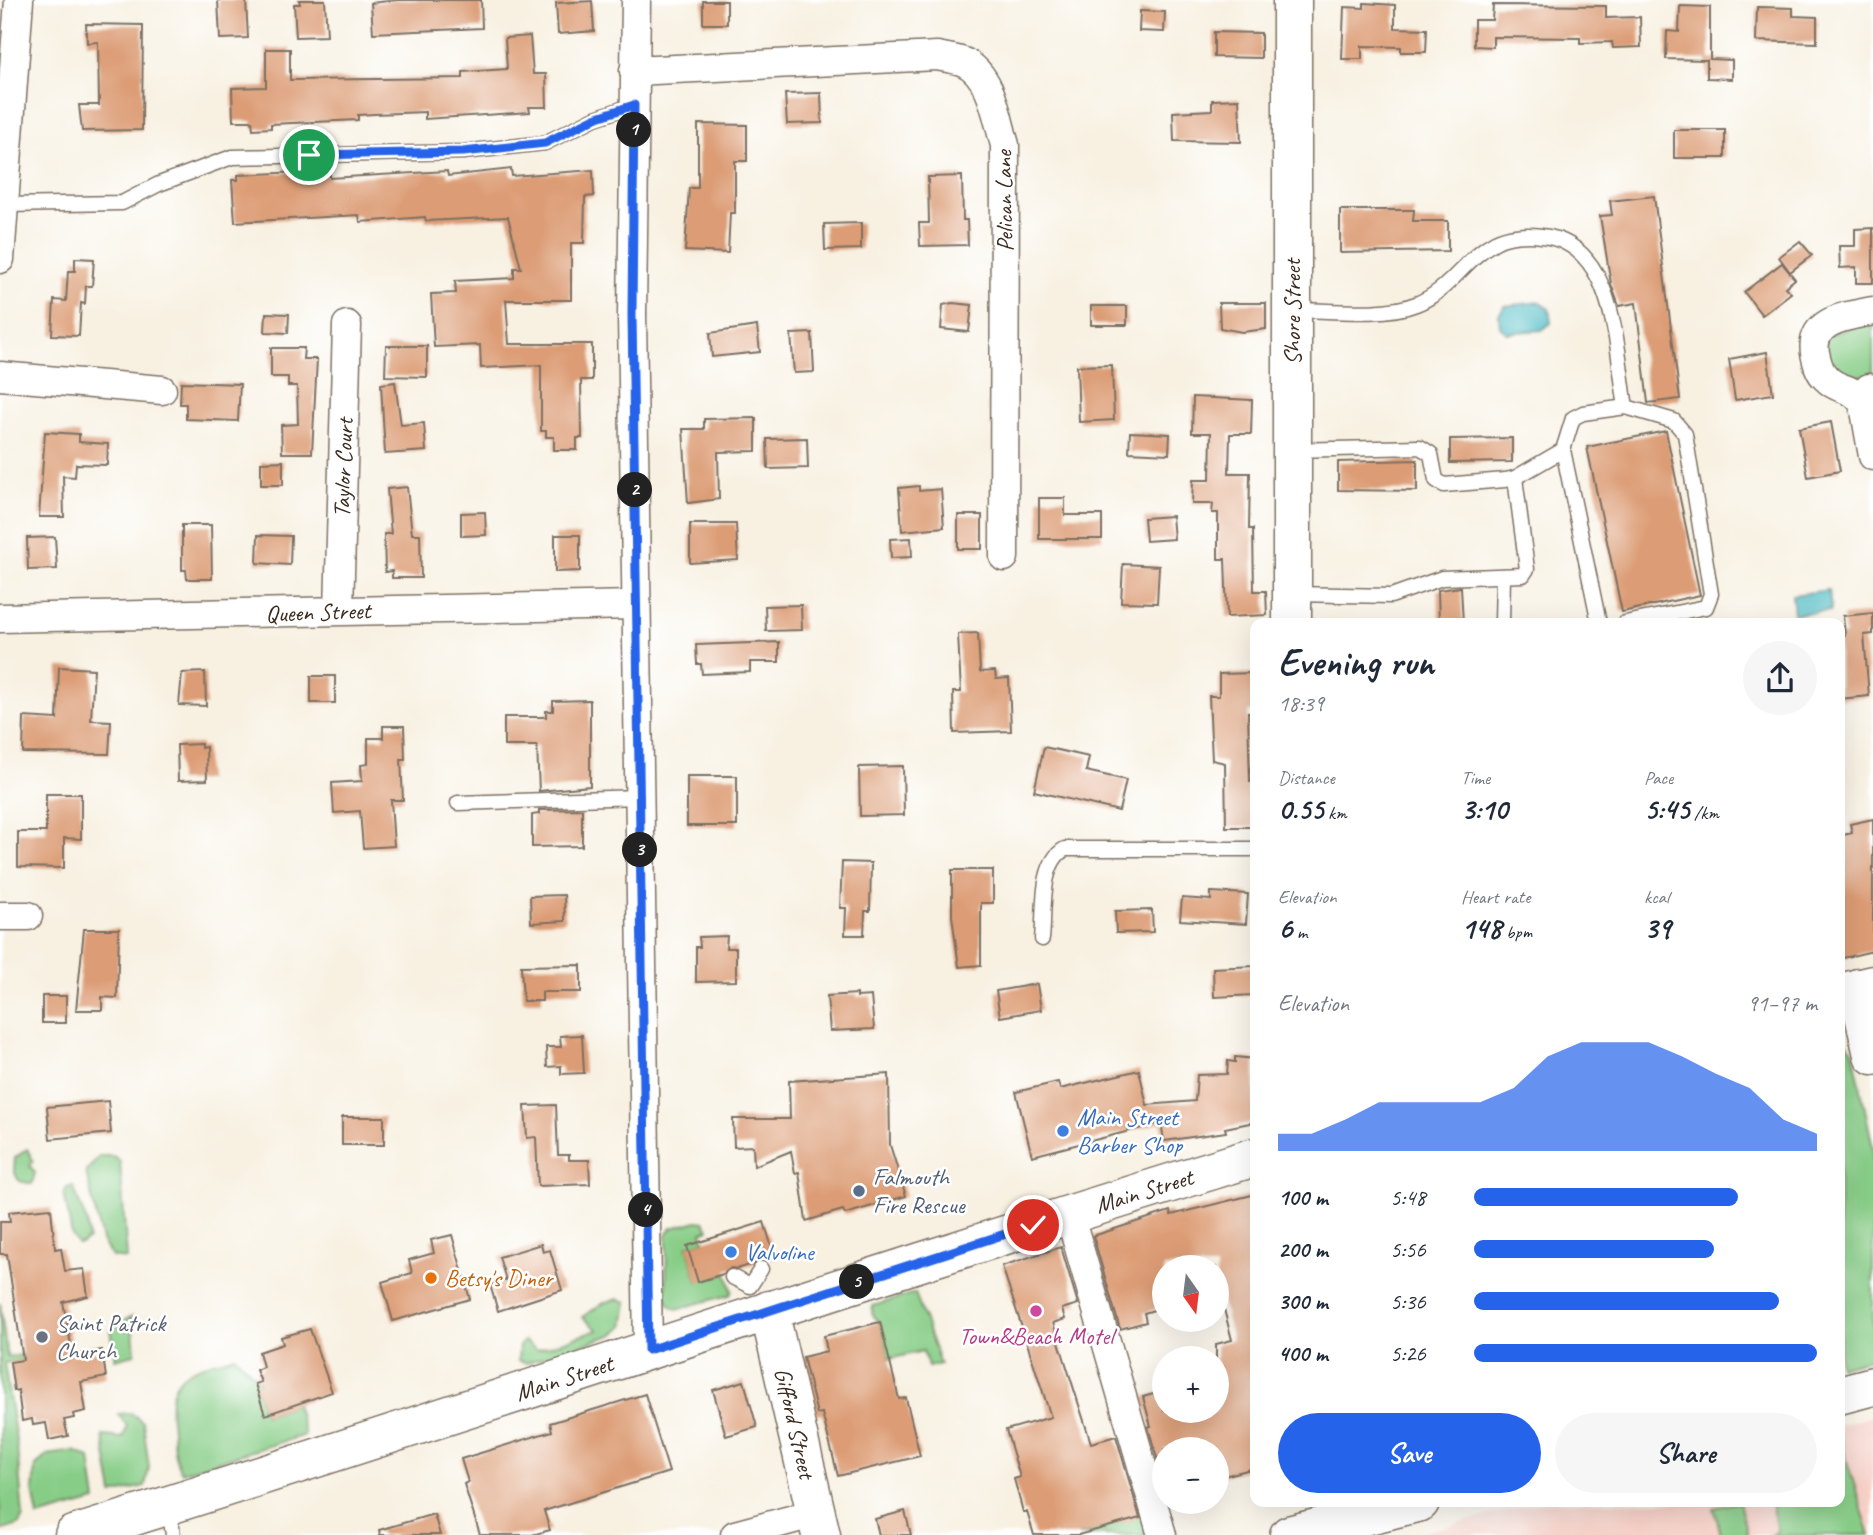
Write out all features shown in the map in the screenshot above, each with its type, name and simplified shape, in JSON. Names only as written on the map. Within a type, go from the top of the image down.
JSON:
[{"type":"main road","name":"Shore Street","points":[[1292,0],[1292,609]]},
{"type":"main road","points":[[1857,989],[1873,1055]]},
{"type":"main road","name":"Main Street","points":[[74,1535],[171,1519],[333,1454],[648,1350],[760,1298],[1069,1213],[1250,1159]]},
{"type":"main road","name":"Gifford Street","points":[[760,1298],[818,1524]]},
{"type":"main road","points":[[1845,1393],[1873,1386]]},
{"type":"main road","points":[[1289,1535],[1400,1507]]},
{"type":"street","points":[[0,259],[19,0]]},
{"type":"street","points":[[636,0],[632,315],[648,1350]]},
{"type":"street","name":"Pelican Lane","points":[[634,71],[937,56],[965,62],[981,75],[992,98],[1005,145],[1004,557]]},
{"type":"street","points":[[1873,311],[1833,320],[1823,328],[1815,344],[1817,363],[1824,377],[1835,385],[1868,395],[1873,456]]},
{"type":"street","name":"Taylor Court","points":[[340,611],[347,325]]},
{"type":"street","points":[[0,376],[162,390]]},
{"type":"street","name":"Queen Street","points":[[0,618],[636,605]]},
{"type":"street","points":[[1069,1213],[1162,1535]]},
{"type":"street","points":[[735,1535],[818,1524]]},
{"type":"lane","points":[[4,205],[122,203],[159,184],[232,157],[463,152],[545,143],[595,118],[634,105]]},
{"type":"lane","points":[[1292,310],[1407,307],[1449,285],[1495,242],[1531,234],[1553,237],[1572,244],[1585,257],[1607,293],[1626,407]]},
{"type":"lane","points":[[1598,618],[1563,450],[1573,418],[1583,413],[1626,407],[1680,424],[1689,458],[1711,594],[1706,607],[1650,618]]},
{"type":"lane","points":[[1292,450],[1420,447],[1431,454],[1436,480],[1444,485],[1515,478],[1563,450]]},
{"type":"lane","points":[[1292,609],[1391,596],[1442,579],[1523,575],[1527,569],[1515,478]]},
{"type":"lane","points":[[1502,618],[1503,576]]},
{"type":"lane","points":[[458,803],[639,797]]},
{"type":"lane","points":[[1042,939],[1048,876],[1058,853],[1065,849],[1250,849]]},
{"type":"lane","points":[[760,1298],[761,1269]]},
{"type":"lane","points":[[732,1278],[760,1298]]},
{"type":"shaded area","points":[[1873,1416],[1873,1535],[1412,1535],[1522,1507],[1845,1507],[1845,1423]]},
{"type":"green space","points":[[1873,319],[1873,374],[1844,379],[1823,356],[1827,336]]},
{"type":"green space","points":[[1845,1040],[1853,1050],[1873,1148],[1873,1358],[1845,1365]]},
{"type":"green space","points":[[27,1149],[33,1160],[30,1166],[35,1173],[32,1184],[19,1181],[14,1171],[15,1158]]},
{"type":"green space","points":[[99,1156],[113,1156],[120,1161],[127,1259],[112,1257],[102,1241],[86,1172]]},
{"type":"green space","points":[[73,1186],[87,1223],[88,1239],[81,1244],[77,1244],[72,1236],[64,1193],[67,1188]]},
{"type":"green space","points":[[697,1221],[705,1222],[709,1229],[702,1232],[704,1241],[687,1246],[698,1281],[727,1273],[732,1291],[730,1295],[677,1309],[669,1304],[666,1296],[667,1234],[672,1228]]},
{"type":"green space","points":[[915,1293],[940,1364],[928,1367],[923,1351],[889,1359],[880,1323],[872,1314],[873,1306]]},
{"type":"green space","points":[[618,1299],[627,1302],[623,1327],[612,1335],[526,1363],[518,1361],[519,1346],[524,1341],[537,1350],[598,1330],[582,1317],[604,1303]]},
{"type":"green space","points":[[0,1303],[7,1357],[22,1355],[23,1360],[4,1363],[17,1447],[23,1516],[19,1525],[0,1531]]},
{"type":"green space","points":[[132,1316],[135,1354],[115,1359],[111,1329]]},
{"type":"green space","points":[[235,1356],[261,1382],[255,1384],[265,1415],[296,1404],[305,1435],[182,1472],[174,1452],[170,1411],[175,1385],[191,1370]]},
{"type":"green space","points":[[131,1413],[143,1422],[149,1468],[145,1486],[113,1494],[103,1436],[123,1438],[127,1426],[118,1414]]},
{"type":"green space","points":[[74,1451],[90,1458],[96,1501],[38,1517],[33,1490],[35,1467],[47,1455]]},
{"type":"green space","points":[[1845,1455],[1870,1535],[1771,1535],[1777,1531],[1772,1507],[1845,1507]]},
{"type":"green space","points":[[1740,1507],[1747,1535],[1721,1535],[1714,1508]]},
{"type":"green space","points":[[1145,1516],[1145,1535],[1078,1535]]},
{"type":"water","points":[[1539,302],[1549,309],[1551,323],[1542,330],[1507,333],[1500,327],[1499,314],[1505,306]]},
{"type":"water","points":[[1829,590],[1831,611],[1794,614],[1792,595]]},
{"type":"building","points":[[218,0],[246,0],[248,38],[220,39]]},
{"type":"building","points":[[299,0],[325,0],[327,36],[296,37],[294,4],[300,4]]},
{"type":"building","points":[[397,0],[481,0],[482,28],[373,33],[371,3]]},
{"type":"building","points":[[592,1],[594,31],[558,34],[556,3]]},
{"type":"building","points":[[703,1],[727,1],[727,24],[703,24]]},
{"type":"building","points":[[1364,3],[1395,5],[1395,28],[1427,29],[1426,52],[1401,52],[1401,47],[1362,46],[1362,59],[1342,59],[1344,7],[1364,8]]},
{"type":"building","points":[[1493,5],[1606,6],[1606,18],[1640,17],[1641,47],[1613,48],[1612,42],[1580,43],[1580,38],[1493,37],[1493,47],[1474,46],[1474,20],[1492,20]]},
{"type":"building","points":[[1680,6],[1710,7],[1710,59],[1732,60],[1732,79],[1707,78],[1707,60],[1666,59],[1667,31],[1679,32]]},
{"type":"building","points":[[1757,7],[1793,8],[1793,16],[1817,17],[1817,43],[1756,41]]},
{"type":"building","points":[[1140,11],[1165,12],[1164,32],[1139,31]]},
{"type":"building","points":[[86,24],[143,25],[142,130],[82,131],[79,105],[99,105],[98,42],[87,43]]},
{"type":"building","points":[[1214,32],[1261,33],[1261,58],[1214,57]]},
{"type":"building","points":[[530,36],[533,74],[546,74],[547,107],[529,107],[530,112],[425,119],[425,112],[374,114],[358,115],[358,120],[271,124],[271,128],[253,129],[252,121],[233,121],[232,88],[266,87],[266,49],[290,49],[290,80],[463,78],[463,72],[507,69],[505,38]]},
{"type":"building","points":[[821,93],[822,123],[787,124],[785,94]]},
{"type":"building","points":[[1239,99],[1241,142],[1174,141],[1173,112],[1212,110],[1212,100]]},
{"type":"building","points":[[698,124],[747,125],[747,161],[735,161],[735,213],[730,213],[728,253],[685,251],[689,188],[698,188]]},
{"type":"building","points":[[1674,130],[1725,130],[1725,158],[1674,158]]},
{"type":"building","points":[[511,169],[512,176],[593,170],[594,196],[585,197],[584,243],[571,243],[571,300],[506,300],[509,344],[592,344],[592,380],[581,380],[582,438],[577,438],[577,450],[554,450],[554,437],[546,437],[546,431],[541,431],[541,365],[481,368],[480,345],[434,347],[431,294],[456,293],[455,281],[514,278],[514,268],[521,268],[508,217],[426,221],[425,217],[360,222],[359,215],[235,222],[232,180],[238,180],[238,175],[323,171],[323,175],[330,175],[330,178],[447,171],[448,176]]},
{"type":"building","points":[[962,176],[963,220],[967,220],[968,245],[920,246],[919,223],[929,223],[928,177]]},
{"type":"building","points":[[1654,196],[1680,399],[1648,403],[1636,303],[1619,306],[1611,284],[1600,216],[1612,215],[1610,201]]},
{"type":"building","points":[[1340,210],[1414,210],[1413,221],[1448,221],[1448,251],[1340,253]]},
{"type":"building","points":[[861,223],[861,249],[825,250],[824,224]]},
{"type":"building","points":[[1873,228],[1873,283],[1856,283],[1856,267],[1840,268],[1839,246],[1855,246],[1855,229]]},
{"type":"building","points":[[1800,241],[1812,255],[1790,272],[1779,257]]},
{"type":"building","points":[[75,258],[94,259],[92,286],[86,286],[85,304],[81,303],[79,336],[52,335],[54,300],[66,301],[68,271],[75,271]]},
{"type":"building","points":[[1782,263],[1795,279],[1785,287],[1791,293],[1762,315],[1744,292]]},
{"type":"building","points":[[1219,303],[1266,303],[1266,329],[1242,332],[1220,328]]},
{"type":"building","points":[[943,305],[972,305],[969,332],[941,329]]},
{"type":"building","points":[[1091,306],[1127,306],[1127,325],[1091,325]]},
{"type":"building","points":[[266,313],[289,314],[288,333],[265,332]]},
{"type":"building","points":[[757,326],[760,352],[712,357],[710,333]]},
{"type":"building","points":[[812,333],[814,372],[794,373],[791,334]]},
{"type":"building","points":[[386,346],[427,346],[427,377],[385,376]]},
{"type":"building","points":[[271,348],[304,348],[303,359],[317,359],[312,453],[282,453],[281,425],[298,424],[297,386],[288,386],[288,377],[271,377]]},
{"type":"building","points":[[1767,352],[1773,394],[1735,400],[1729,359]]},
{"type":"building","points":[[1112,365],[1114,420],[1079,422],[1077,366]]},
{"type":"building","points":[[181,382],[240,384],[238,421],[186,419],[186,404],[180,404]]},
{"type":"building","points":[[395,382],[401,425],[424,423],[426,451],[385,454],[381,384]]},
{"type":"building","points":[[1193,397],[1252,400],[1251,434],[1230,434],[1229,473],[1250,473],[1249,529],[1253,529],[1254,591],[1266,591],[1267,615],[1227,617],[1225,559],[1218,559],[1218,513],[1212,513],[1213,504],[1192,504],[1193,480],[1210,480],[1211,433],[1192,433]]},
{"type":"building","points":[[756,418],[756,451],[718,452],[719,499],[688,503],[683,429],[704,429],[704,419]]},
{"type":"building","points":[[1831,422],[1840,471],[1808,477],[1799,428]]},
{"type":"building","points":[[1666,431],[1700,595],[1622,612],[1587,447]]},
{"type":"building","points":[[45,432],[79,434],[79,442],[108,444],[107,465],[76,464],[75,477],[63,476],[64,517],[39,517]]},
{"type":"building","points":[[1130,432],[1170,434],[1169,454],[1129,452]]},
{"type":"building","points":[[807,438],[808,468],[768,469],[767,439]]},
{"type":"building","points":[[1512,438],[1512,462],[1450,463],[1450,439]]},
{"type":"building","points":[[1417,460],[1417,491],[1338,490],[1338,462]]},
{"type":"building","points":[[283,461],[283,485],[261,485],[261,462]]},
{"type":"building","points":[[919,486],[919,491],[941,489],[944,527],[902,531],[899,488]]},
{"type":"building","points":[[407,487],[412,534],[420,534],[421,578],[392,578],[392,571],[385,572],[384,534],[391,534],[387,489]]},
{"type":"building","points":[[1039,498],[1065,498],[1065,515],[1102,515],[1102,539],[1039,539]]},
{"type":"building","points":[[485,512],[486,535],[461,536],[461,513]]},
{"type":"building","points":[[958,515],[982,515],[982,549],[958,549]]},
{"type":"building","points":[[1172,516],[1174,539],[1146,541],[1144,518]]},
{"type":"building","points":[[690,524],[736,524],[738,560],[690,563]]},
{"type":"building","points":[[182,525],[211,525],[212,579],[187,579],[186,570],[182,570]]},
{"type":"building","points":[[258,535],[291,536],[290,565],[257,563]]},
{"type":"building","points":[[555,535],[580,535],[580,571],[555,572]]},
{"type":"building","points":[[55,537],[57,569],[28,570],[27,538]]},
{"type":"building","points":[[911,538],[912,557],[891,558],[890,539]]},
{"type":"building","points":[[1123,564],[1159,566],[1157,603],[1121,602]]},
{"type":"building","points":[[1461,587],[1463,618],[1439,618],[1438,590]]},
{"type":"building","points":[[801,605],[802,630],[766,631],[765,606]]},
{"type":"building","points":[[1873,613],[1873,634],[1864,635],[1869,696],[1845,698],[1843,616]]},
{"type":"building","points":[[978,633],[980,672],[995,671],[996,679],[1009,678],[1011,731],[954,733],[953,692],[961,692],[958,634]]},
{"type":"building","points":[[779,642],[779,662],[750,662],[750,672],[702,674],[701,664],[697,664],[696,645]]},
{"type":"building","points":[[59,667],[94,669],[91,720],[111,721],[109,754],[23,753],[24,717],[57,719]]},
{"type":"building","points":[[205,672],[206,706],[179,705],[182,673]]},
{"type":"building","points":[[1250,673],[1250,827],[1226,827],[1225,763],[1212,760],[1209,696],[1219,696],[1219,674]]},
{"type":"building","points":[[311,676],[335,676],[335,703],[311,703]]},
{"type":"building","points":[[590,700],[590,786],[539,791],[537,746],[504,746],[504,717],[546,717],[546,711],[553,711],[553,701]]},
{"type":"building","points":[[383,726],[404,726],[405,759],[401,759],[403,800],[391,800],[394,846],[363,848],[360,811],[334,813],[332,783],[362,781],[361,765],[368,764],[368,738],[383,738]]},
{"type":"building","points":[[201,744],[201,748],[206,747],[207,780],[178,781],[177,745]]},
{"type":"building","points":[[1044,747],[1089,757],[1086,771],[1126,780],[1119,811],[1034,791]]},
{"type":"building","points":[[903,766],[904,815],[860,816],[859,767]]},
{"type":"building","points":[[687,776],[737,776],[737,826],[687,826]]},
{"type":"building","points":[[46,794],[81,794],[81,839],[64,838],[64,868],[18,867],[18,832],[46,832]]},
{"type":"building","points":[[582,809],[582,846],[532,847],[532,815],[539,814],[539,810]]},
{"type":"building","points":[[1873,819],[1873,951],[1845,958],[1845,835],[1852,833],[1850,824]]},
{"type":"building","points":[[842,862],[871,863],[870,911],[865,911],[864,935],[845,935],[846,908],[840,908]]},
{"type":"building","points":[[952,870],[993,870],[993,903],[981,903],[981,965],[959,967],[952,916]]},
{"type":"building","points":[[1211,892],[1248,894],[1246,924],[1180,920],[1182,898],[1211,900]]},
{"type":"building","points":[[564,895],[565,921],[531,923],[530,896]]},
{"type":"building","points":[[1152,910],[1153,932],[1116,933],[1115,911]]},
{"type":"building","points":[[84,929],[119,929],[117,998],[102,997],[102,1010],[76,1010]]},
{"type":"building","points":[[727,936],[726,948],[736,948],[736,981],[696,982],[696,947],[700,947],[699,937]]},
{"type":"building","points":[[581,965],[581,992],[542,992],[542,1001],[523,1001],[521,966]]},
{"type":"building","points":[[1250,966],[1250,995],[1214,997],[1213,968]]},
{"type":"building","points":[[1037,984],[1041,1010],[1000,1017],[996,991]]},
{"type":"building","points":[[857,994],[857,997],[871,996],[874,1029],[830,1031],[827,996]]},
{"type":"building","points":[[42,996],[66,996],[66,1023],[42,1023]]},
{"type":"building","points":[[582,1035],[584,1073],[561,1074],[561,1066],[547,1067],[546,1047],[561,1047],[560,1036]]},
{"type":"building","points":[[1235,1057],[1250,1058],[1250,1123],[1225,1128],[1226,1132],[1164,1141],[1161,1123],[1032,1156],[1016,1092],[1058,1082],[1060,1089],[1139,1070],[1147,1105],[1195,1101],[1197,1075],[1227,1074],[1228,1061],[1235,1062]]},
{"type":"building","points":[[889,1074],[890,1145],[906,1196],[845,1214],[843,1210],[806,1221],[799,1172],[795,1173],[791,1151],[754,1166],[753,1146],[734,1147],[733,1119],[790,1119],[789,1081]]},
{"type":"building","points":[[108,1101],[111,1133],[50,1139],[47,1107]]},
{"type":"building","points":[[556,1105],[558,1155],[569,1155],[569,1160],[589,1160],[590,1184],[538,1186],[536,1137],[527,1138],[525,1106]]},
{"type":"building","points":[[342,1117],[384,1117],[384,1145],[342,1145]]},
{"type":"building","points":[[1250,1195],[1250,1469],[1229,1475],[1229,1437],[1152,1437],[1152,1440],[1143,1397],[1152,1394],[1152,1423],[1229,1423],[1229,1346],[1216,1344],[1232,1340],[1229,1328],[1229,1255],[1152,1255],[1152,1311],[1144,1313],[1146,1322],[1120,1329],[1093,1236],[1170,1211],[1171,1215]]},
{"type":"building","name":"Saint Patrick Church","points":[[51,1208],[55,1249],[61,1248],[65,1271],[84,1269],[88,1296],[63,1302],[73,1355],[102,1350],[106,1377],[81,1382],[86,1411],[73,1414],[74,1418],[64,1420],[68,1436],[49,1440],[46,1423],[33,1425],[32,1419],[22,1421],[18,1390],[14,1391],[10,1362],[23,1360],[7,1254],[0,1254],[0,1222],[10,1222],[9,1212]]},
{"type":"building","name":"Valvoline","points":[[764,1222],[775,1257],[737,1269],[731,1268],[723,1274],[698,1282],[687,1246]]},
{"type":"building","name":"Betsy's Diner","points":[[452,1235],[470,1299],[393,1321],[382,1282],[412,1273],[409,1260],[434,1253],[431,1240]]},
{"type":"building","points":[[541,1244],[543,1252],[550,1250],[562,1290],[498,1311],[490,1285],[506,1280],[499,1257]]},
{"type":"building","points":[[1061,1247],[1078,1304],[1062,1309],[1065,1319],[1053,1323],[1091,1443],[1116,1436],[1140,1518],[1078,1535],[1034,1535],[1027,1512],[1023,1512],[1014,1479],[1020,1477],[1006,1430],[1051,1417],[1002,1266]]},
{"type":"building","points":[[880,1322],[899,1399],[906,1398],[920,1456],[838,1476],[822,1413],[817,1414],[803,1357],[827,1351],[824,1336]]},
{"type":"building","points":[[310,1329],[332,1392],[265,1415],[255,1384],[261,1382],[256,1370],[263,1367],[259,1352],[283,1344],[281,1337]]},
{"type":"building","points":[[744,1381],[757,1427],[726,1436],[713,1390]]},
{"type":"building","points":[[645,1394],[669,1472],[544,1511],[550,1530],[532,1535],[480,1535],[464,1484],[468,1482],[461,1459],[552,1431],[550,1423]]},
{"type":"building","points":[[905,1511],[911,1535],[879,1535],[875,1519]]},
{"type":"building","points":[[434,1514],[440,1535],[380,1535],[379,1530]]},
{"type":"place","name":"Main Street Barber Shop","points":[[1063,1131]]},
{"type":"place","name":"Falmouth Fire Rescue","points":[[859,1191]]},
{"type":"place","name":"Valvoline","points":[[731,1252]]},
{"type":"place","name":"Betsy's Diner","points":[[431,1278]]},
{"type":"place","name":"Town&Beach Motel","points":[[1036,1311]]},
{"type":"place","name":"Saint Patrick Church","points":[[42,1337]]},
{"type":"route","points":[[309,155],[463,152],[545,143],[595,118],[634,105],[632,315],[648,1350],[1033,1225]]}]
